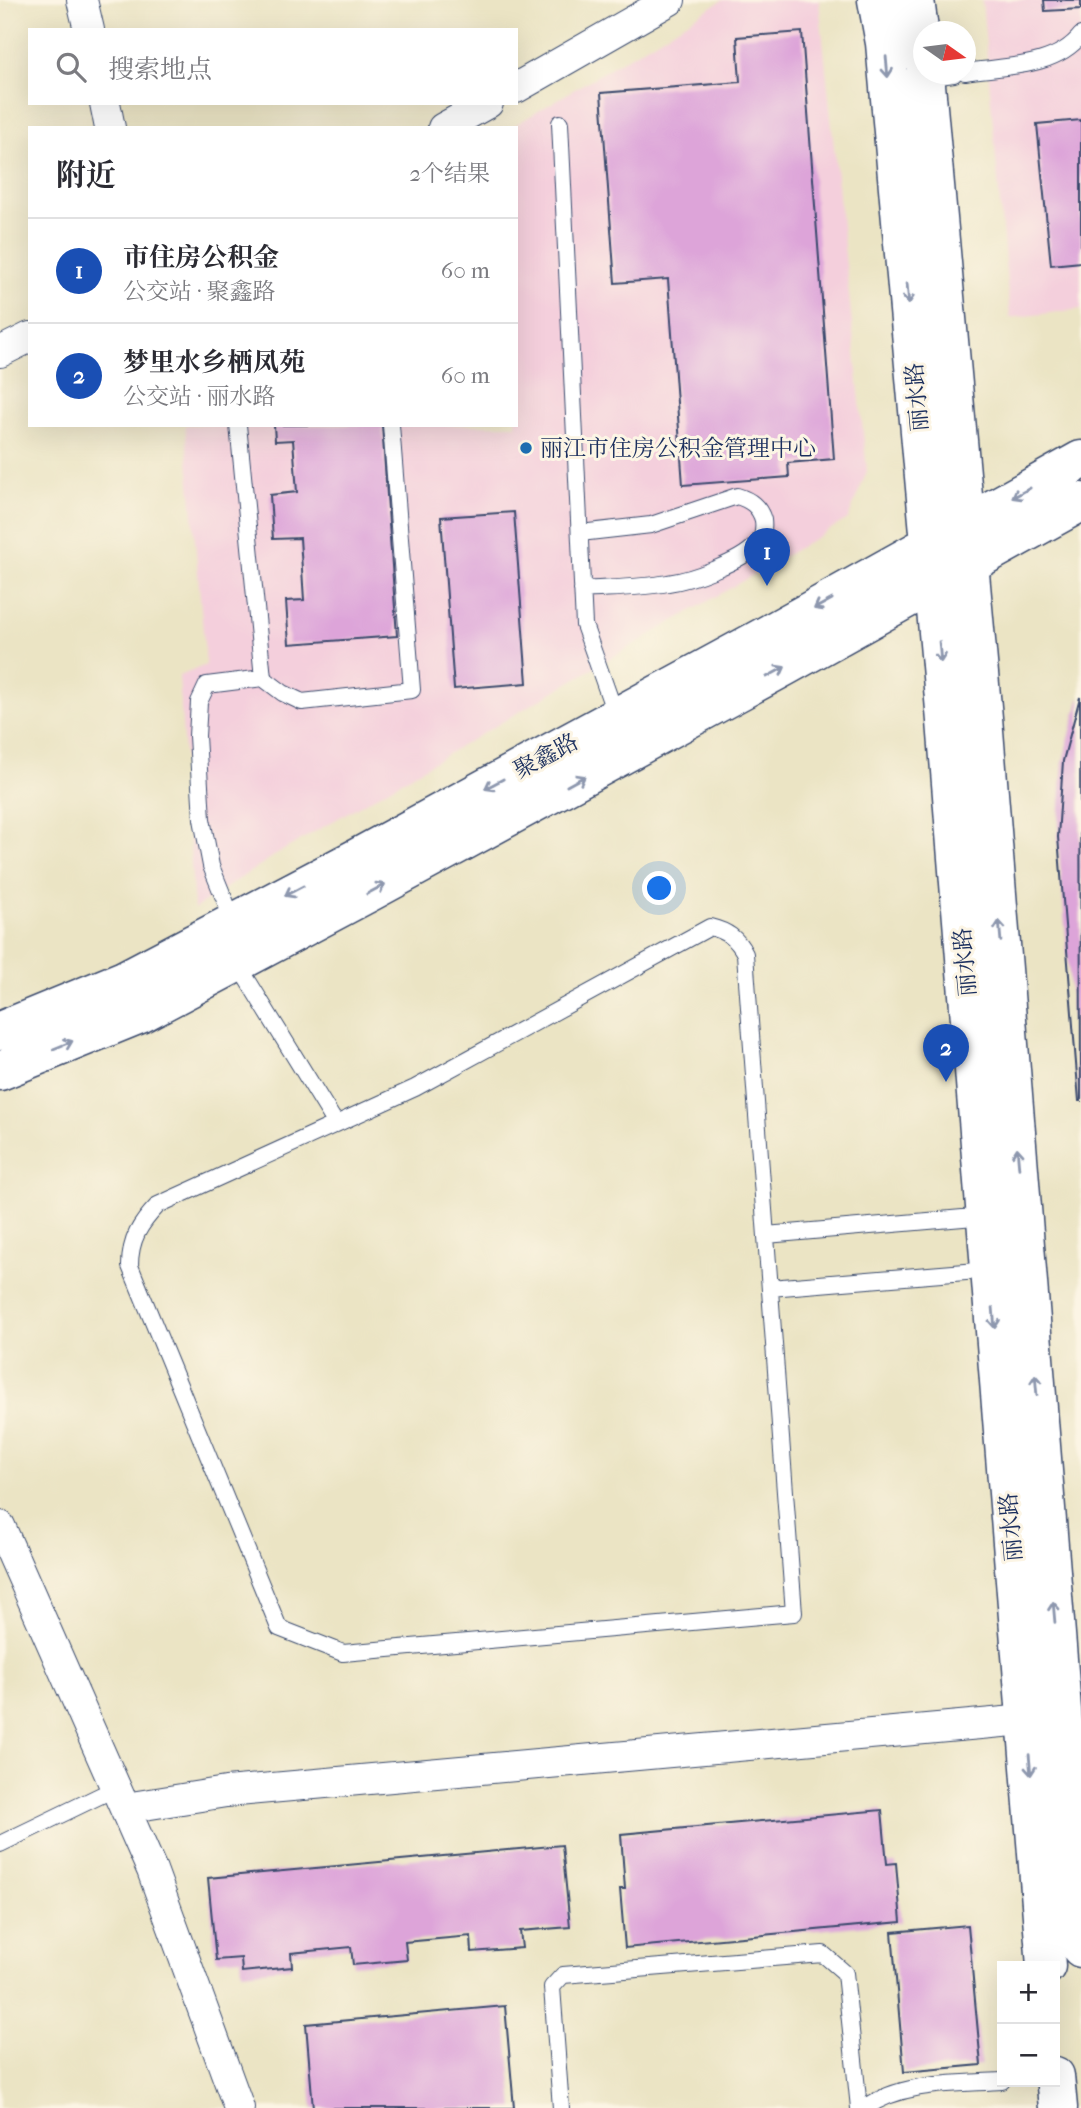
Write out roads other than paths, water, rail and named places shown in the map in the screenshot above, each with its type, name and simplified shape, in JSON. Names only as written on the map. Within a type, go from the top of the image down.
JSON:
[{"type":"street","points":[[82,0],[89,28]]},
{"type":"street","points":[[518,87],[670,0]]},
{"type":"street","name":"丽水路","points":[[877,0],[885,43],[934,584],[1046,1961]]},
{"type":"street","name":"丽水路","points":[[915,0],[920,21]]},
{"type":"street","name":"丽水路","points":[[933,84],[965,525],[1064,1657],[1081,1948]]},
{"type":"street","points":[[105,105],[110,126]]},
{"type":"street","points":[[447,126],[484,105]]},
{"type":"street","points":[[0,352],[28,338]]},
{"type":"street","name":"聚鑫路","points":[[0,1031],[124,980],[234,923],[616,718],[1081,460]]},
{"type":"street","name":"聚鑫路","points":[[0,1071],[140,1014],[237,963],[1081,502]]},
{"type":"street","points":[[0,1526],[152,1870],[239,2108]]},
{"type":"street","points":[[120,1798],[226,1792],[1027,1720]]},
{"type":"street","points":[[1056,2087],[1058,2108]]},
{"type":"lane","points":[[976,70],[1051,59],[1073,45],[1081,35]]},
{"type":"lane","points":[[560,123],[584,625],[616,718]]},
{"type":"lane","points":[[238,427],[263,678],[283,694],[302,702],[412,690],[391,427]]},
{"type":"lane","points":[[580,533],[651,525],[737,496],[756,506],[764,526],[756,546],[727,563],[696,576],[667,584],[582,590]]},
{"type":"lane","points":[[234,923],[211,866],[202,819],[198,770],[199,702],[207,685],[263,678]]},
{"type":"lane","points":[[710,927],[723,930],[740,944],[745,954],[766,1234],[794,1612],[343,1653],[279,1629],[130,1266],[130,1252],[140,1225],[158,1205],[415,1088],[710,927]]},
{"type":"lane","points":[[237,963],[336,1124]]},
{"type":"lane","points":[[766,1234],[986,1216]]},
{"type":"lane","points":[[770,1288],[990,1270]]},
{"type":"lane","points":[[0,1844],[120,1798]]},
{"type":"lane","points":[[561,2108],[552,1987],[563,1975],[823,1954],[845,1973],[859,2108]]},
{"type":"lane","points":[[864,2108],[890,2094],[920,2088],[997,2081]]},
{"type":"place","name":"丽江市住房公积金管理中心","points":[[526,448]]},
{"type":"place","name":"市住房公积金","points":[[767,586]]},
{"type":"place","name":"梦里水乡栖凤苑","points":[[946,1082]]}]
